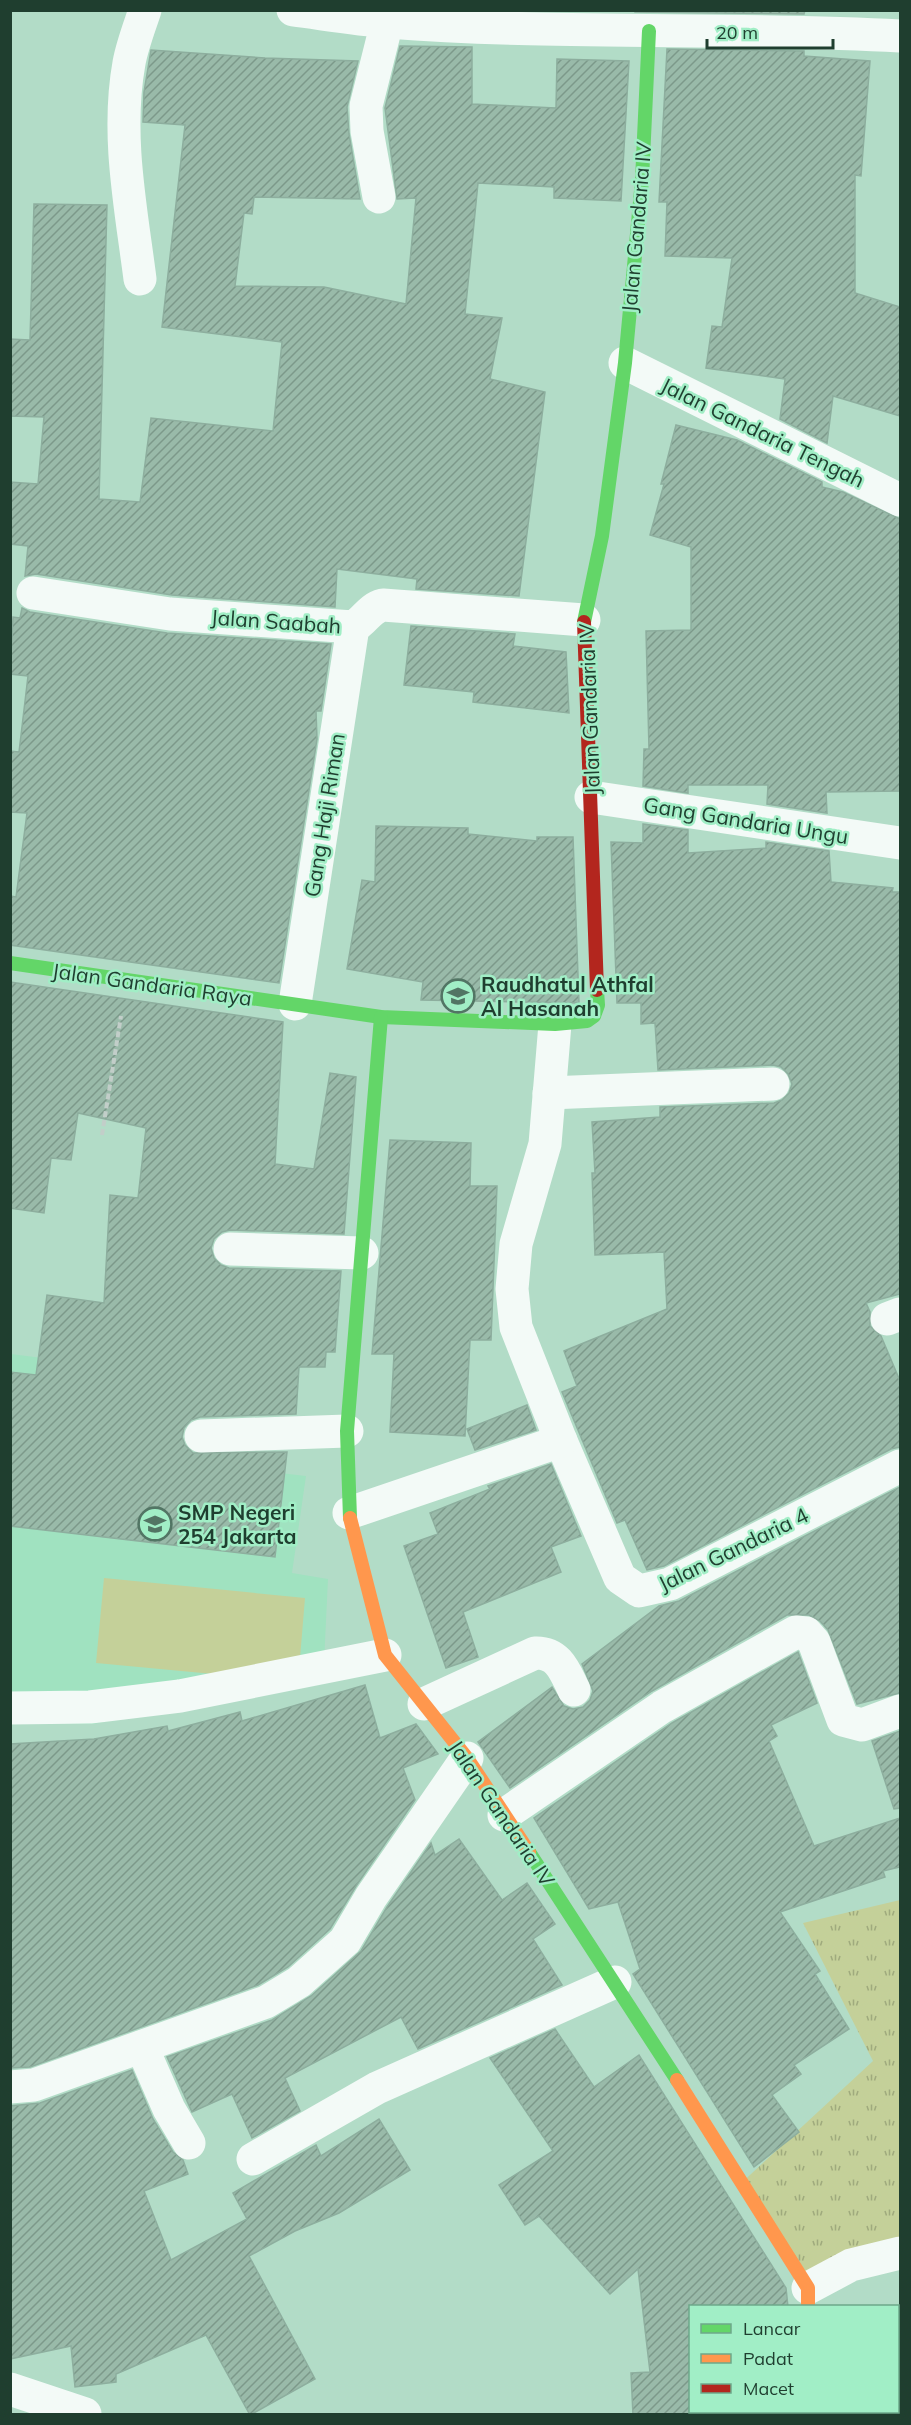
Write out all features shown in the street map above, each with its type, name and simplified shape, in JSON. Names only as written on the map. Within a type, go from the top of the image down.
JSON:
[{"type":"street","points":[[140,279],[126,165],[124,116],[129,63],[145,10]]},
{"type":"street","points":[[293,10],[387,22],[649,31],[823,21],[900,36]]},
{"type":"street","points":[[379,197],[367,132],[366,106],[387,22]]},
{"type":"street","name":"Jalan Gandaria IV","points":[[294,1004],[381,1017],[555,1024],[587,1021],[594,1016],[598,1005],[584,620],[602,536],[625,363],[642,180],[649,31]]},
{"type":"street","name":"Jalan Gandaria Tengah","points":[[625,363],[900,500]]},
{"type":"street","name":"Jalan Saabah","points":[[33,593],[170,614],[353,627],[363,621],[370,610],[383,606],[584,620]]},
{"type":"street","name":"Gang Haji Riman","points":[[294,1004],[353,627]]},
{"type":"street","name":"Gang Gandaria Ungu","points":[[591,796],[900,843]]},
{"type":"street","name":"Jalan Gandaria Raya","points":[[10,963],[294,1004]]},
{"type":"street","name":"Jalan Gandaria IV","points":[[381,1017],[347,1431],[349,1513],[385,1655],[467,1758],[615,1982],[808,2297]]},
{"type":"street","name":"Jalan Gandaria 4","points":[[555,1024],[545,1144],[516,1244],[512,1289],[516,1326],[564,1449],[620,1578],[639,1591],[670,1584],[900,1466]]},
{"type":"street","points":[[549,1093],[773,1084]]},
{"type":"street","points":[[230,1249],[362,1253]]},
{"type":"street","points":[[201,1436],[347,1431]]},
{"type":"street","points":[[349,1513],[564,1449]]},
{"type":"street","points":[[504,1815],[662,1707],[796,1632],[806,1633],[814,1642],[843,1720],[862,1725],[900,1711]]},
{"type":"street","points":[[424,1704],[535,1653],[544,1653],[555,1658],[574,1690]]},
{"type":"street","points":[[10,1708],[90,1707],[180,1696],[385,1655]]},
{"type":"street","points":[[10,2087],[34,2085],[266,2002],[299,1982],[345,1941],[365,1906],[467,1758]]},
{"type":"street","points":[[253,2159],[376,2088],[615,1982]]},
{"type":"street","points":[[142,2047],[170,2109],[189,2143]]},
{"type":"street","points":[[808,2297],[850,2265],[900,2253]]},
{"type":"street","points":[[10,2389],[75,2413]]},
{"type":"path","points":[[102,1135],[126,980]]},
{"type":"shaded area","name":"SMP Negeri 254 Jakarta","points":[[11,1354],[83,1363],[76,1450],[306,1476],[292,1573],[328,1579],[323,1684],[92,1724],[11,1722]]},
{"type":"green space","points":[[104,1578],[305,1598],[298,1682],[96,1663]]},
{"type":"green space","points":[[900,1900],[900,2243],[807,2273],[738,2186],[873,2061],[803,1923]]},
{"type":"building","points":[[635,10],[805,10],[804,14],[635,12]]},
{"type":"building","points":[[400,46],[472,47],[472,104],[556,108],[557,59],[629,61],[621,201],[554,198],[554,187],[478,183],[465,314],[502,318],[490,379],[545,392],[519,596],[416,589],[417,579],[337,569],[335,607],[172,595],[36,574],[25,576],[28,546],[10,544],[10,482],[38,484],[44,417],[10,416],[10,339],[30,340],[34,204],[107,205],[99,499],[140,502],[151,418],[273,431],[282,342],[162,327],[185,125],[143,122],[144,92],[151,50],[265,58],[358,61],[347,107],[360,199],[254,197],[252,214],[244,213],[235,286],[324,287],[406,304],[416,198],[397,199],[385,108]]},
{"type":"building","points":[[667,49],[804,51],[804,56],[870,61],[861,176],[855,175],[855,293],[900,307],[900,416],[833,396],[827,443],[780,419],[785,379],[706,368],[712,326],[722,327],[732,258],[665,256],[667,202],[659,202]]},
{"type":"building","points":[[676,425],[737,440],[822,482],[822,487],[843,492],[900,519],[900,791],[826,792],[827,813],[767,804],[768,785],[688,785],[688,793],[643,786],[644,749],[649,749],[646,631],[691,630],[691,547],[650,535],[664,484],[661,484]]},
{"type":"building","points":[[22,608],[30,612],[167,633],[331,644],[321,711],[316,711],[317,739],[279,983],[10,945],[10,896],[16,897],[27,813],[10,812],[10,751],[19,752],[28,676],[10,674],[13,617],[20,618]]},
{"type":"building","points":[[411,626],[515,634],[513,646],[566,652],[569,713],[473,702],[474,692],[404,685]]},
{"type":"building","points":[[643,824],[688,830],[688,853],[766,848],[766,842],[829,851],[831,882],[893,888],[892,892],[900,892],[900,1294],[866,1303],[870,1312],[870,1326],[881,1336],[900,1381],[900,1447],[891,1449],[664,1566],[647,1570],[625,1520],[617,1523],[562,1392],[577,1386],[564,1351],[667,1309],[664,1252],[595,1255],[592,1173],[595,1173],[592,1122],[660,1117],[660,1107],[774,1103],[782,1100],[789,1093],[792,1084],[788,1074],[781,1067],[773,1065],[658,1070],[655,1023],[641,1024],[641,1003],[617,1003],[611,842],[643,843]]},
{"type":"building","points":[[376,826],[468,828],[468,834],[537,841],[537,837],[573,837],[579,1003],[421,1000],[423,982],[347,969],[362,880],[375,882]]},
{"type":"building","points":[[10,982],[283,1022],[275,1164],[314,1169],[330,1073],[356,1077],[344,1234],[230,1230],[222,1232],[214,1239],[211,1248],[214,1258],[221,1265],[229,1268],[341,1271],[335,1352],[326,1352],[325,1367],[299,1367],[296,1414],[200,1417],[191,1420],[184,1428],[182,1437],[185,1445],[193,1453],[287,1452],[275,1557],[10,1526],[10,1372],[36,1375],[47,1295],[104,1303],[110,1195],[138,1198],[146,1128],[78,1113],[71,1160],[51,1158],[44,1213],[10,1208]]},
{"type":"building","points":[[390,1140],[471,1143],[470,1186],[497,1186],[491,1340],[470,1340],[465,1436],[390,1432],[394,1354],[372,1354]]},
{"type":"building","points":[[527,1405],[536,1430],[475,1450],[467,1429]]},
{"type":"building","points":[[551,1464],[581,1536],[551,1547],[561,1572],[463,1612],[478,1657],[446,1668],[404,1546],[438,1534],[430,1513],[490,1489],[488,1486]]},
{"type":"building","points":[[900,1487],[900,1693],[857,1704],[828,1630],[820,1621],[809,1615],[787,1615],[652,1691],[510,1788],[478,1742],[552,1687],[564,1706],[573,1709],[583,1707],[590,1700],[593,1691],[582,1664],[659,1606],[679,1601]]},
{"type":"building","points":[[798,1652],[817,1703],[771,1725],[777,1736],[769,1741],[814,1846],[900,1818],[900,1867],[883,1871],[885,1877],[780,1912],[820,1971],[815,1974],[849,2029],[794,2065],[801,2074],[772,2095],[799,2132],[754,2167],[633,1974],[640,1969],[618,1902],[589,1909],[534,1818],[672,1723]]},
{"type":"building","points":[[365,1685],[380,1738],[416,1724],[438,1754],[403,1768],[415,1800],[356,1886],[330,1929],[288,1967],[258,1985],[30,2067],[10,2068],[10,1744],[94,1739],[167,1726],[168,1731],[240,1712],[242,1721]]},
{"type":"building","points":[[900,1731],[900,1808],[894,1809],[872,1741]]},
{"type":"building","points":[[459,1839],[502,1900],[527,1883],[555,1924],[533,1939],[562,1985],[418,2049],[401,2017],[285,2078],[300,2111],[252,2138],[232,2094],[192,2112],[167,2057],[272,2020],[311,1996],[361,1951],[387,1907],[431,1843],[435,1855]]},
{"type":"building","points":[[555,2029],[594,2087],[639,2055],[786,2288],[788,2305],[689,2305],[690,2415],[633,2415],[631,2373],[650,2372],[638,2269],[610,2294],[539,2216],[525,2225],[499,2185],[553,2151],[490,2058]]},
{"type":"building","points":[[132,2070],[153,2119],[173,2152],[183,2160],[188,2174],[144,2191],[171,2260],[247,2219],[233,2193],[316,2145],[321,2156],[379,2119],[410,2170],[339,2213],[295,2231],[249,2256],[315,2379],[250,2415],[206,2335],[116,2374],[116,2382],[75,2387],[71,2346],[10,2359],[10,2106],[40,2103]]},
{"type":"traffic: fast","points":[[584,622],[602,536],[625,363],[642,180],[649,31]]},
{"type":"traffic: fast","points":[[10,963],[381,1017],[555,1024],[587,1021],[594,1016],[598,1005],[597,990]]},
{"type":"traffic: fast","points":[[350,1518],[347,1431],[381,1017]]},
{"type":"traffic: fast","points":[[529,1852],[677,2080]]},
{"type":"traffic: slow","points":[[350,1518],[385,1655],[467,1758],[529,1852]]},
{"type":"traffic: slow","points":[[677,2080],[808,2288],[808,2305]]},
{"type":"traffic: jam","points":[[584,622],[597,990]]},
{"type":"place","name":"Raudhatul Athfal Al Hasanah","points":[[458,996]]},
{"type":"place","name":"SMP Negeri 254 Jakarta","points":[[155,1524]]}]
